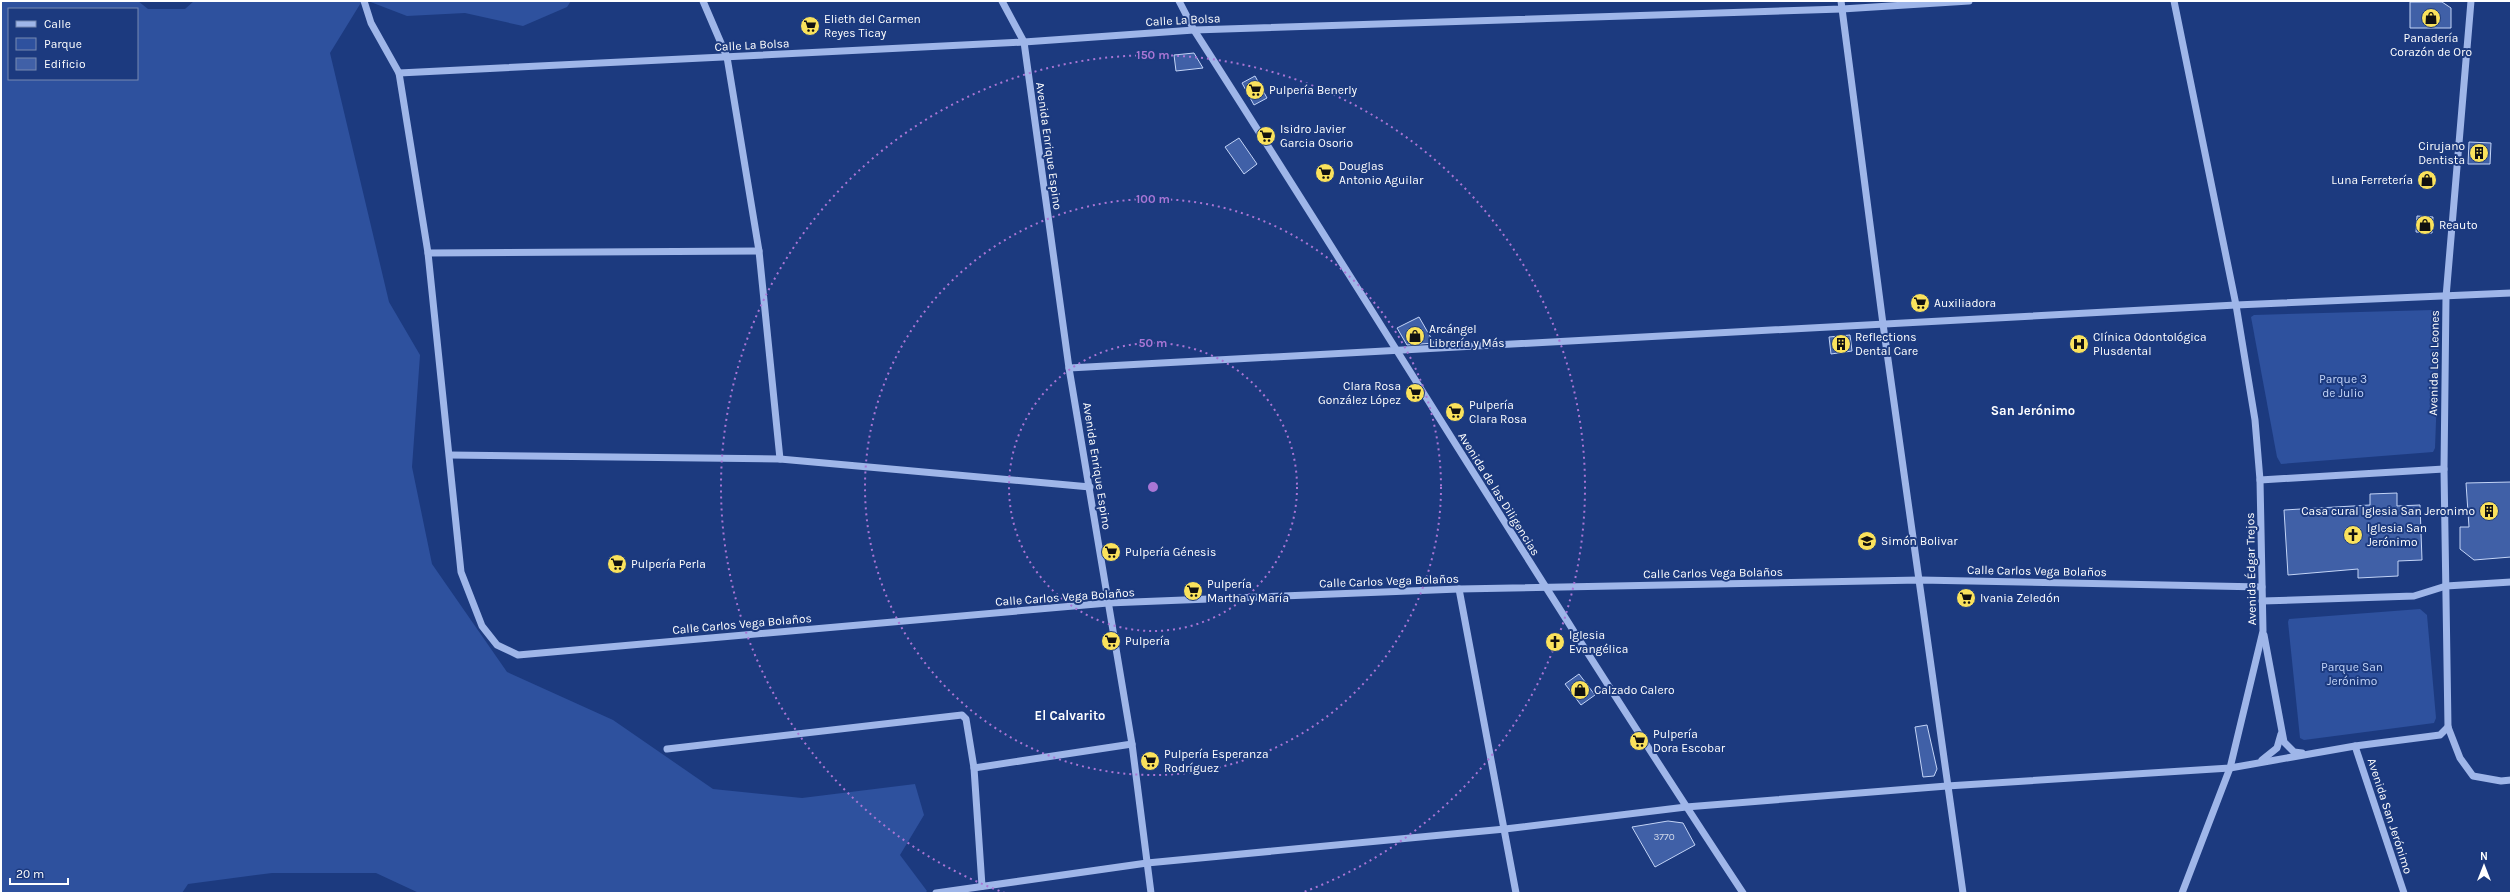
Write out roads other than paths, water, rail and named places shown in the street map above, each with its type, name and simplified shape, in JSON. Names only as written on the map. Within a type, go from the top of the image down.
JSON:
[{"type":"street","points":[[364,1],[371,22],[399,73],[428,253],[450,455],[780,459],[1090,487]]},
{"type":"street","points":[[703,1],[727,57],[759,251],[780,459]]},
{"type":"street","points":[[1002,1],[1024,42]]},
{"type":"street","name":"Avenida de las Diligencias","points":[[1179,1],[1194,30],[1347,268],[1397,352],[1544,587],[1743,893]]},
{"type":"street","points":[[1841,1],[1883,324],[1963,893]]},
{"type":"street","name":"Calle La Bolsa","points":[[399,73],[1024,42],[1194,30],[1842,9],[1969,1]]},
{"type":"street","name":"Avenida Édgar Trejos","points":[[2174,1],[2236,305],[2255,420],[2260,480],[2263,631],[2230,768],[2182,893]]},
{"type":"street","name":"Avenida Los Leones","points":[[2448,727],[2444,469],[2446,296],[2471,1]]},
{"type":"street","name":"Avenida Enrique Espino","points":[[1024,42],[1069,368],[1132,744],[1151,893]]},
{"type":"street","points":[[428,253],[759,251]]},
{"type":"street","points":[[1069,368],[1397,352],[2236,305],[2511,293]]},
{"type":"street","name":"Calle Carlos Vega Bolaños","points":[[450,455],[461,572],[471,602],[482,626],[497,645],[518,655],[1108,603],[1459,589],[1920,580],[2262,587]]},
{"type":"street","points":[[2260,480],[2444,469]]},
{"type":"street","points":[[2262,601],[2414,596],[2446,586],[2511,582]]},
{"type":"street","points":[[1459,589],[1516,893]]},
{"type":"street","points":[[2263,631],[2281,733],[2287,746],[2294,752],[2306,754]]},
{"type":"street","points":[[667,749],[958,715],[966,720],[974,768],[982,886]]},
{"type":"street","points":[[936,893],[1147,863],[1505,829],[1686,807],[1947,786],[2230,768],[2257,762],[2355,746],[2440,735],[2448,727],[2460,758],[2473,776],[2501,781],[2511,780]]},
{"type":"street","points":[[2257,762],[2272,754],[2277,748],[2281,733]]},
{"type":"street","points":[[974,768],[1132,744]]},
{"type":"street","name":"Avenida San Jerónimo","points":[[2355,746],[2404,893]]},
{"type":"place","name":"Panadería Corazón de Oro","points":[[2431,18]]},
{"type":"place","name":"Elieth del Carmen Reyes Ticay","points":[[810,26]]},
{"type":"place","name":"Pulpería Benerly","points":[[1255,90]]},
{"type":"place","name":"Isidro Javier Garcia Osorio","points":[[1266,136]]},
{"type":"place","name":"Cirujano Dentista","points":[[2479,153]]},
{"type":"place","name":"Douglas Antonio Aguilar","points":[[1325,173]]},
{"type":"place","name":"Luna Ferretería","points":[[2427,180]]},
{"type":"place","name":"Reauto","points":[[2425,225]]},
{"type":"place","name":"Auxiliadora","points":[[1920,303]]},
{"type":"place","name":"Arcángel Librería y Más","points":[[1415,336]]},
{"type":"place","name":"Reflections Dental Care","points":[[1841,344]]},
{"type":"place","name":"Clínica Odontológica Plusdental","points":[[2079,344]]},
{"type":"place","name":"Clara Rosa González López","points":[[1415,393]]},
{"type":"place","name":"Pulpería Clara Rosa","points":[[1455,412]]},
{"type":"place","name":"Casa cural Iglesia San Jeronimo","points":[[2489,511]]},
{"type":"place","name":"Iglesia San Jerónimo","points":[[2353,535]]},
{"type":"place","name":"Simón Bolivar","points":[[1867,541]]},
{"type":"place","name":"Pulpería Génesis","points":[[1111,552]]},
{"type":"place","name":"Pulpería Perla","points":[[617,564]]},
{"type":"place","name":"Pulpería Martha y María","points":[[1193,591]]},
{"type":"place","name":"Ivania Zeledón","points":[[1966,598]]},
{"type":"place","name":"Pulpería","points":[[1111,641]]},
{"type":"place","name":"Iglesia Evangélica","points":[[1555,642]]},
{"type":"place","name":"Calzado Calero","points":[[1580,690]]},
{"type":"place","name":"Pulpería Dora Escobar","points":[[1639,741]]},
{"type":"place","name":"Pulpería Esperanza Rodríguez","points":[[1150,761]]},
{"type":"district","name":"San Jerónimo","points":[[2033,410]]},
{"type":"district","name":"El Calvarito","points":[[1070,715]]},
{"type":"park label","name":"Parque 3 de Julio","points":[[2343,386]]},
{"type":"park label","name":"Parque San Jerónimo","points":[[2352,674]]}]
